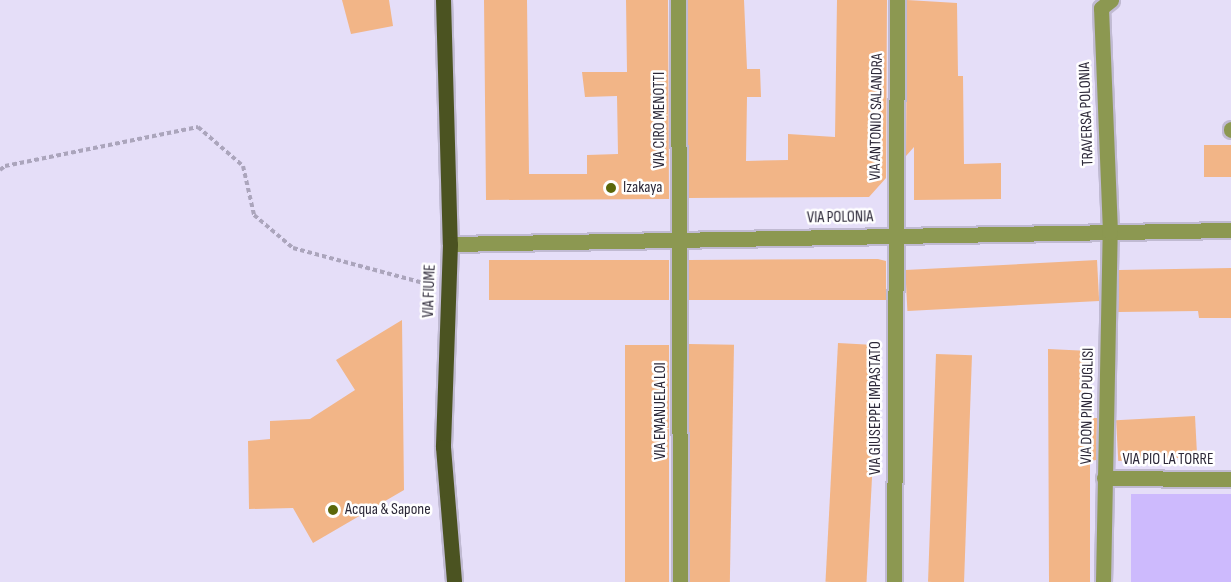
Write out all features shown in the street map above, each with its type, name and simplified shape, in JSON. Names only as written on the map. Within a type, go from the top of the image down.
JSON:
[{"type":"main road","name":"VIA FIUME","points":[[443,0],[450,244],[443,447],[454,582]]},
{"type":"street","name":"VIA CIRO MENOTTI","points":[[678,0],[678,240]]},
{"type":"street","name":"VIA ANTONIO SALANDRA","points":[[893,234],[897,0]]},
{"type":"street","name":"TRAVERSA POLONIA","points":[[1110,232],[1101,8],[1111,0]]},
{"type":"street","name":"VIA POLONIA","points":[[450,244],[893,234],[1231,230]]},
{"type":"street","name":"VIA DON PINO PUGLISI","points":[[1103,582],[1110,232]]},
{"type":"street","name":"VIA GIUSEPPE IMPASTATO","points":[[893,234],[894,582]]},
{"type":"street","name":"VIA EMANUELA LOI","points":[[678,240],[680,582]]},
{"type":"street","name":"VIA PIO LA TORRE","points":[[1104,478],[1231,479]]},
{"type":"path","points":[[0,171],[4,166],[198,127],[243,166],[254,215],[292,248],[448,290]]},
{"type":"shaded area","points":[[1131,494],[1231,494],[1231,582],[1131,582]]},
{"type":"building","points":[[342,0],[389,0],[393,26],[351,34]]},
{"type":"building","points":[[484,0],[527,0],[529,174],[587,174],[587,155],[618,154],[617,96],[585,97],[582,72],[627,72],[626,0],[668,0],[669,199],[486,200]]},
{"type":"building","points":[[688,0],[744,0],[747,69],[760,69],[761,97],[747,97],[746,161],[788,160],[788,134],[835,137],[837,0],[887,0],[886,178],[869,197],[688,198]]},
{"type":"building","points":[[907,0],[957,3],[958,76],[963,76],[964,164],[1001,163],[1001,199],[914,200],[914,147],[906,156]]},
{"type":"building","points":[[1204,145],[1231,145],[1231,177],[1204,177]]},
{"type":"building","points":[[878,259],[886,261],[886,300],[689,300],[689,260]]},
{"type":"building","points":[[489,260],[669,260],[669,300],[489,300]]},
{"type":"building","points":[[1097,260],[1099,301],[907,311],[905,270]]},
{"type":"building","points":[[1231,268],[1231,318],[1199,318],[1198,311],[1118,312],[1119,270]]},
{"type":"building","points":[[402,320],[404,490],[313,543],[293,508],[249,509],[248,441],[270,439],[270,421],[310,419],[355,390],[336,360]]},
{"type":"building","points":[[838,343],[879,345],[867,582],[825,582]]},
{"type":"building","points":[[689,344],[734,345],[730,582],[685,582]]},
{"type":"building","points":[[625,345],[669,345],[669,582],[625,582]]},
{"type":"building","points":[[1048,349],[1090,351],[1090,418],[1097,418],[1096,460],[1090,461],[1090,582],[1049,582]]},
{"type":"building","points":[[936,354],[972,355],[964,582],[928,582]]},
{"type":"building","points":[[1195,416],[1197,457],[1118,461],[1116,420]]},
{"type":"place","name":"Izakaya","points":[[611,188]]},
{"type":"place","name":"Acqua & Sapone","points":[[333,510]]}]
